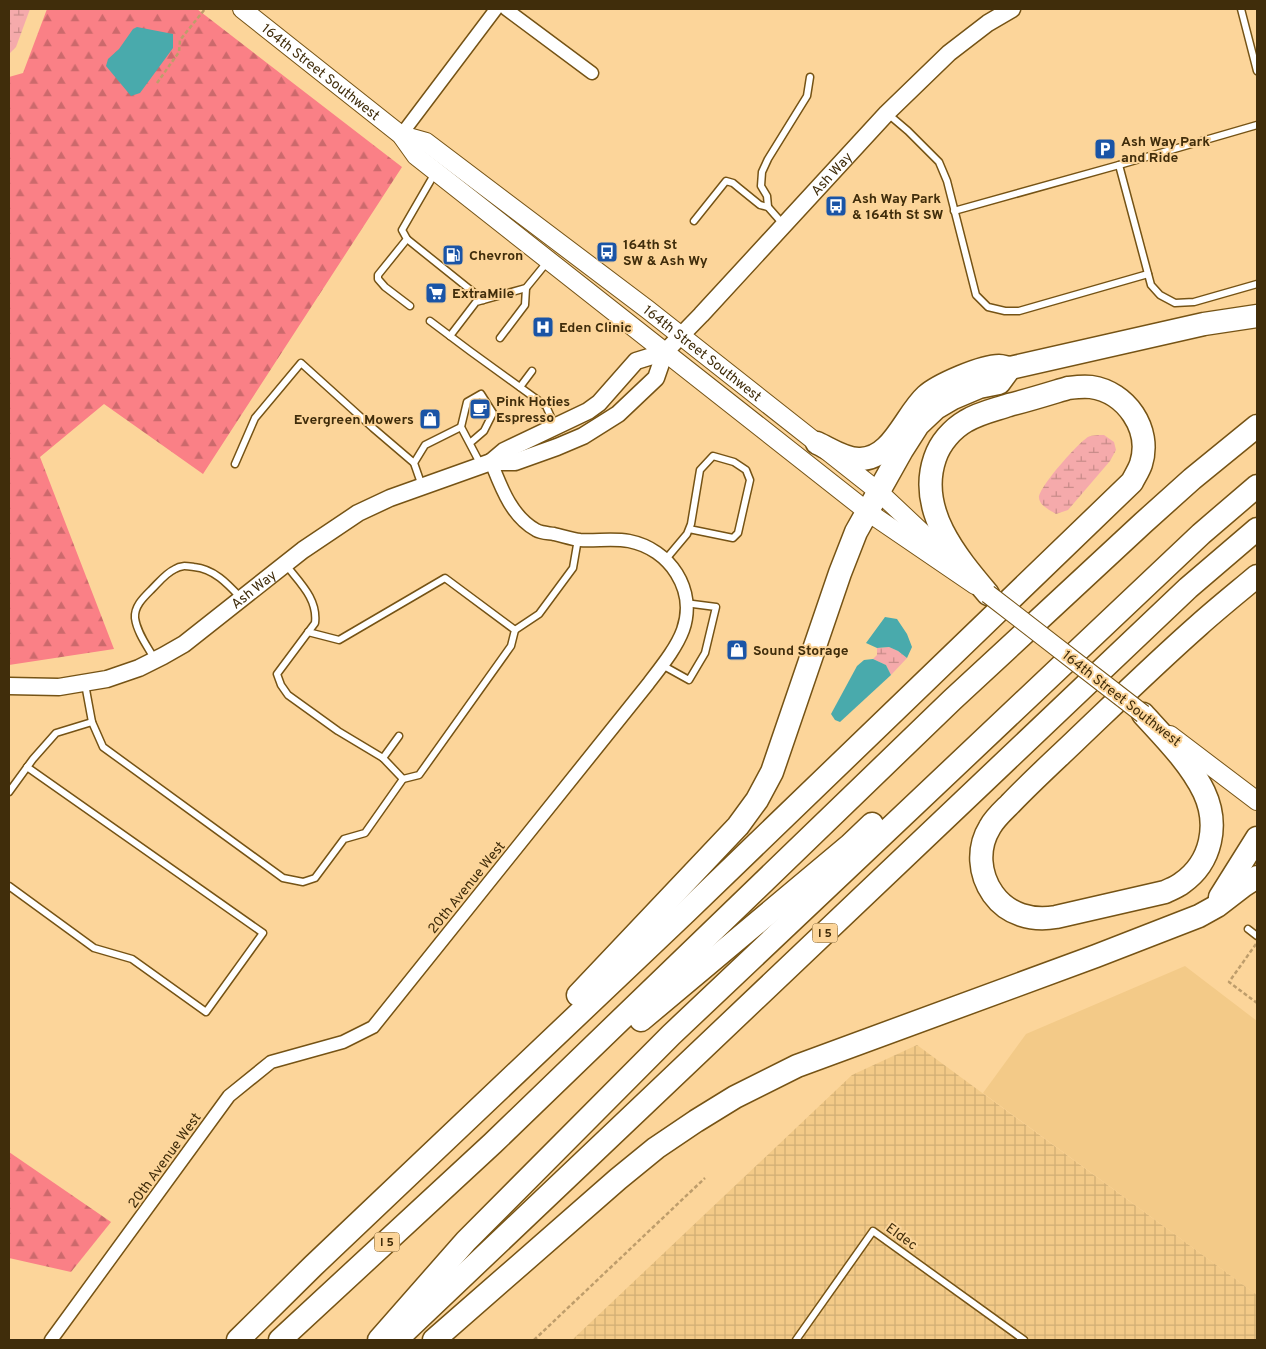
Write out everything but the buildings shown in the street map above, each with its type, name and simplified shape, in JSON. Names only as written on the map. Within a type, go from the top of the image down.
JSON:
[{"type":"highway","points":[[817,443],[844,457],[859,460],[870,458],[889,446],[926,396],[946,383],[960,377],[999,366],[1010,368],[1204,324],[1257,316]]},
{"type":"highway","points":[[389,1193],[738,826],[757,800],[772,772],[840,573],[856,532],[902,450],[918,425],[936,408],[953,398],[979,387],[998,383],[1010,368]]},
{"type":"highway","points":[[238,1340],[389,1193],[693,906],[1132,482],[1141,465],[1143,442],[1141,429],[1135,416],[1118,398],[1108,392],[1092,387],[1079,386],[1068,388],[979,414],[965,421],[944,441],[936,454],[932,467],[929,482],[930,498],[940,527],[951,546],[988,594]]},
{"type":"highway","name":"I 5","points":[[280,1340],[493,1143],[981,673],[1192,479],[1257,426]]},
{"type":"highway","points":[[493,1143],[850,845],[1191,528],[1257,470]]},
{"type":"highway","points":[[379,1340],[466,1241],[670,1035],[1201,534],[1257,486]]},
{"type":"highway","name":"I 5","points":[[396,1340],[1188,588],[1257,529]]},
{"type":"highway","points":[[1143,714],[1193,774],[1204,792],[1213,831],[1209,848],[1199,867],[1181,884],[1165,892],[1056,917],[1044,919],[1031,918],[1007,909],[997,900],[988,886],[981,864],[984,839],[990,827],[1027,786],[1200,624],[1257,576]]},
{"type":"highway","points":[[1199,916],[1216,902],[1257,838]]},
{"type":"highway","points":[[434,1340],[656,1148],[735,1097],[797,1066],[1199,916],[1217,906],[1257,877]]},
{"type":"main road","name":"164th Street Southwest","points":[[242,9],[401,135],[416,156],[868,512],[988,594],[1257,802]]},
{"type":"main road","name":"164th Street Southwest","points":[[401,135],[426,142],[817,443],[879,492],[988,594]]},
{"type":"street","points":[[401,135],[496,9]]},
{"type":"street","points":[[506,9],[592,73]]},
{"type":"street","name":"Ash Way","points":[[9,686],[59,687],[106,679],[139,668],[184,644],[303,550],[358,513],[390,498],[486,464],[515,462],[557,447],[583,436],[618,414],[656,378],[665,352],[888,113],[949,53],[988,23],[1012,9]]},
{"type":"street","name":"Ash Way","points":[[486,464],[504,451],[588,411],[599,403],[636,361],[665,352]]},
{"type":"street","name":"20th Avenue West","points":[[51,1340],[229,1096],[270,1062],[343,1042],[374,1027],[648,684],[662,665],[682,631],[687,614],[686,603],[677,572],[666,559],[650,548],[629,541],[578,539],[537,531],[518,516],[486,464]]},
{"type":"lane","points":[[1241,9],[1257,71]]},
{"type":"lane","points":[[768,207],[767,196],[761,186],[762,172],[807,96],[810,77]]},
{"type":"lane","points":[[888,113],[938,162],[947,181],[976,295],[988,307],[1005,312],[1019,311],[1148,274]]},
{"type":"lane","points":[[954,211],[1257,125]]},
{"type":"lane","points":[[1120,165],[1151,285],[1160,295],[1175,303],[1194,302],[1257,284]]},
{"type":"lane","points":[[436,172],[402,230],[407,238],[483,300]]},
{"type":"lane","points":[[694,221],[726,180],[733,183],[760,205],[768,207],[784,225]]},
{"type":"lane","points":[[407,238],[378,275],[380,282],[385,287],[410,306]]},
{"type":"lane","points":[[500,338],[525,305],[526,288],[548,260]]},
{"type":"lane","points":[[450,336],[476,302],[526,288]]},
{"type":"lane","points":[[430,321],[546,406],[555,428]]},
{"type":"lane","points":[[235,464],[254,418],[301,363],[414,463],[422,487]]},
{"type":"lane","points":[[520,387],[532,371]]},
{"type":"lane","points":[[470,443],[484,431],[493,413],[481,394],[467,402],[461,427],[470,443],[486,464]]},
{"type":"lane","points":[[414,463],[425,445],[461,427]]},
{"type":"lane","points":[[666,559],[687,534],[689,529],[691,524],[700,470],[713,456],[734,462],[746,470],[750,480],[738,534],[734,538],[689,529]]},
{"type":"lane","points":[[84,683],[92,722],[103,747],[283,878],[303,882],[315,878],[344,839],[365,833],[403,779],[419,775],[511,646],[515,630],[539,614],[573,568],[578,539]]},
{"type":"lane","points":[[286,564],[313,601],[316,614],[315,623],[277,674],[281,685],[288,695],[338,731],[383,758],[403,779]]},
{"type":"lane","points":[[155,660],[137,628],[135,616],[136,608],[142,598],[164,576],[183,565],[209,570],[226,582],[242,598]]},
{"type":"lane","points":[[308,632],[339,640],[445,578],[515,630]]},
{"type":"lane","points":[[662,665],[689,680],[705,653],[716,606],[686,603]]},
{"type":"lane","points":[[9,792],[27,766],[56,733],[92,722]]},
{"type":"lane","points":[[383,758],[400,736]]},
{"type":"lane","points":[[9,886],[94,948],[132,959],[206,1012],[263,933],[27,766]]},
{"type":"lane","points":[[1248,929],[1257,936]]},
{"type":"lane","name":"Eldec","points":[[796,1340],[874,1231],[1024,1340]]},
{"type":"path","points":[[157,83],[179,52],[180,40],[205,9]]},
{"type":"path","points":[[1257,943],[1229,982],[1257,1003]]},
{"type":"path","points":[[534,1340],[705,1178]]},
{"type":"shaded area","points":[[1185,966],[1257,1021],[1257,1295],[983,1093],[1026,1034]]},
{"type":"shaded area","points":[[917,1045],[1257,1295],[1257,1340],[572,1340],[852,1075]]},
{"type":"green space","points":[[9,9],[30,9],[16,47],[9,54]]},
{"type":"green space","points":[[47,9],[197,9],[402,167],[203,474],[104,404],[40,457],[114,649],[9,665],[9,77],[23,73]]},
{"type":"green space","points":[[1104,435],[1114,442],[1116,450],[1110,461],[1068,510],[1056,514],[1043,506],[1039,498],[1040,493],[1076,447],[1088,437]]},
{"type":"green space","points":[[889,647],[907,658],[891,675],[886,665],[873,659],[877,655],[877,648]]},
{"type":"green space","points":[[9,1152],[111,1222],[71,1272],[9,1258]]},
{"type":"water","points":[[137,27],[173,34],[173,48],[140,93],[131,96],[106,66],[108,59],[119,49],[133,29]]},
{"type":"water","points":[[885,617],[897,619],[907,634],[912,647],[907,658],[889,647],[877,648],[866,643]]},
{"type":"water","points":[[873,659],[886,665],[891,675],[840,722],[835,720],[831,714],[857,666],[864,660]]},
{"type":"place","name":"Ash Way Park and Ride","points":[[1105,149]]},
{"type":"place","name":"Ash Way Park & 164th St SW","points":[[836,206]]},
{"type":"place","name":"164th St SW & Ash Wy","points":[[607,252]]},
{"type":"place","name":"Chevron","points":[[453,255]]},
{"type":"place","name":"ExtraMile","points":[[436,293]]},
{"type":"place","name":"Eden Clinic","points":[[543,327]]},
{"type":"place","name":"Pink Hoties Espresso","points":[[480,409]]},
{"type":"place","name":"Evergreen Mowers","points":[[430,419]]},
{"type":"place","name":"Sound Storage","points":[[737,650]]}]
